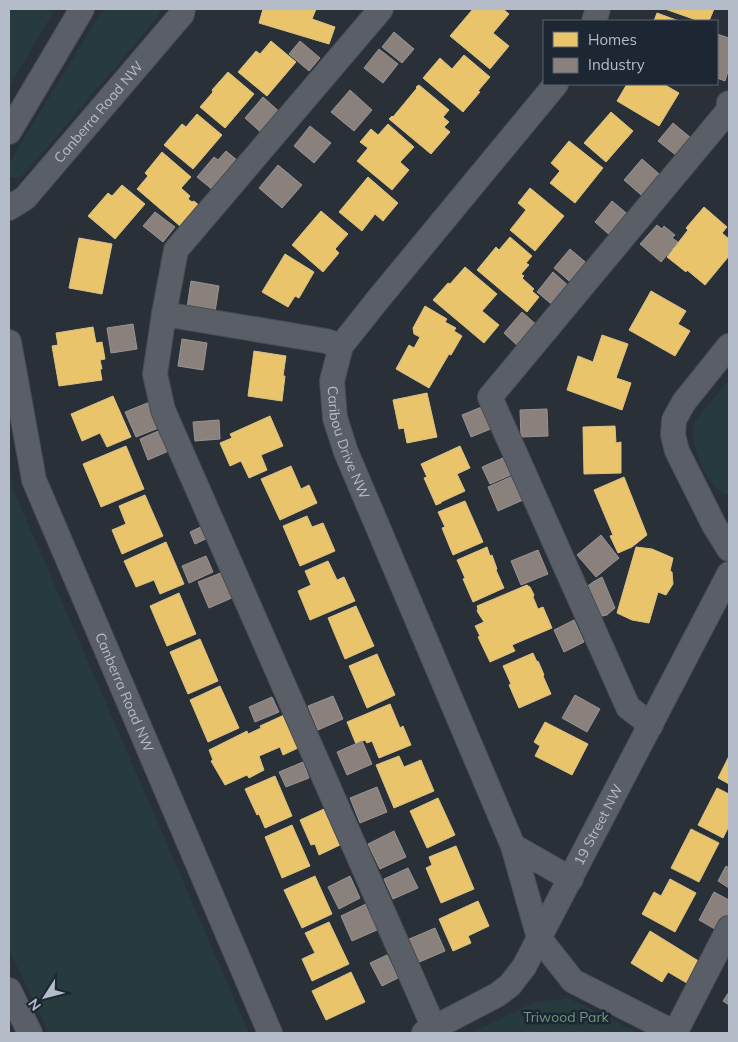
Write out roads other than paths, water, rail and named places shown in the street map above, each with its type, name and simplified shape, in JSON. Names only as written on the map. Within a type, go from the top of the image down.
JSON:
[{"type":"street","points":[[9,132],[82,9]]},
{"type":"street","name":"Canberra Road NW","points":[[9,208],[25,198],[182,14],[183,9]]},
{"type":"street","points":[[381,9],[176,250],[155,374],[163,410],[429,1031]]},
{"type":"street","name":"Caribou Drive NW","points":[[539,938],[513,846],[346,452],[335,418],[332,381],[341,346],[555,85]]},
{"type":"street","points":[[650,725],[628,707],[490,397],[728,111],[729,104]]},
{"type":"street","points":[[164,314],[326,341],[341,346]]},
{"type":"street","name":"Canberra Road NW","points":[[9,342],[34,480],[270,1033]]},
{"type":"street","points":[[729,346],[684,402],[674,420],[673,435],[677,451],[714,525],[729,549]]},
{"type":"street","name":"19 Street NW","points":[[429,1031],[490,999],[510,985],[524,967],[729,574]]},
{"type":"street","points":[[513,846],[570,879]]},
{"type":"street","points":[[539,938],[573,981],[675,1033],[729,928]]},
{"type":"street","points":[[9,990],[30,1033]]},
{"type":"park label","name":"Triwood Park","points":[[566,1017]]}]
